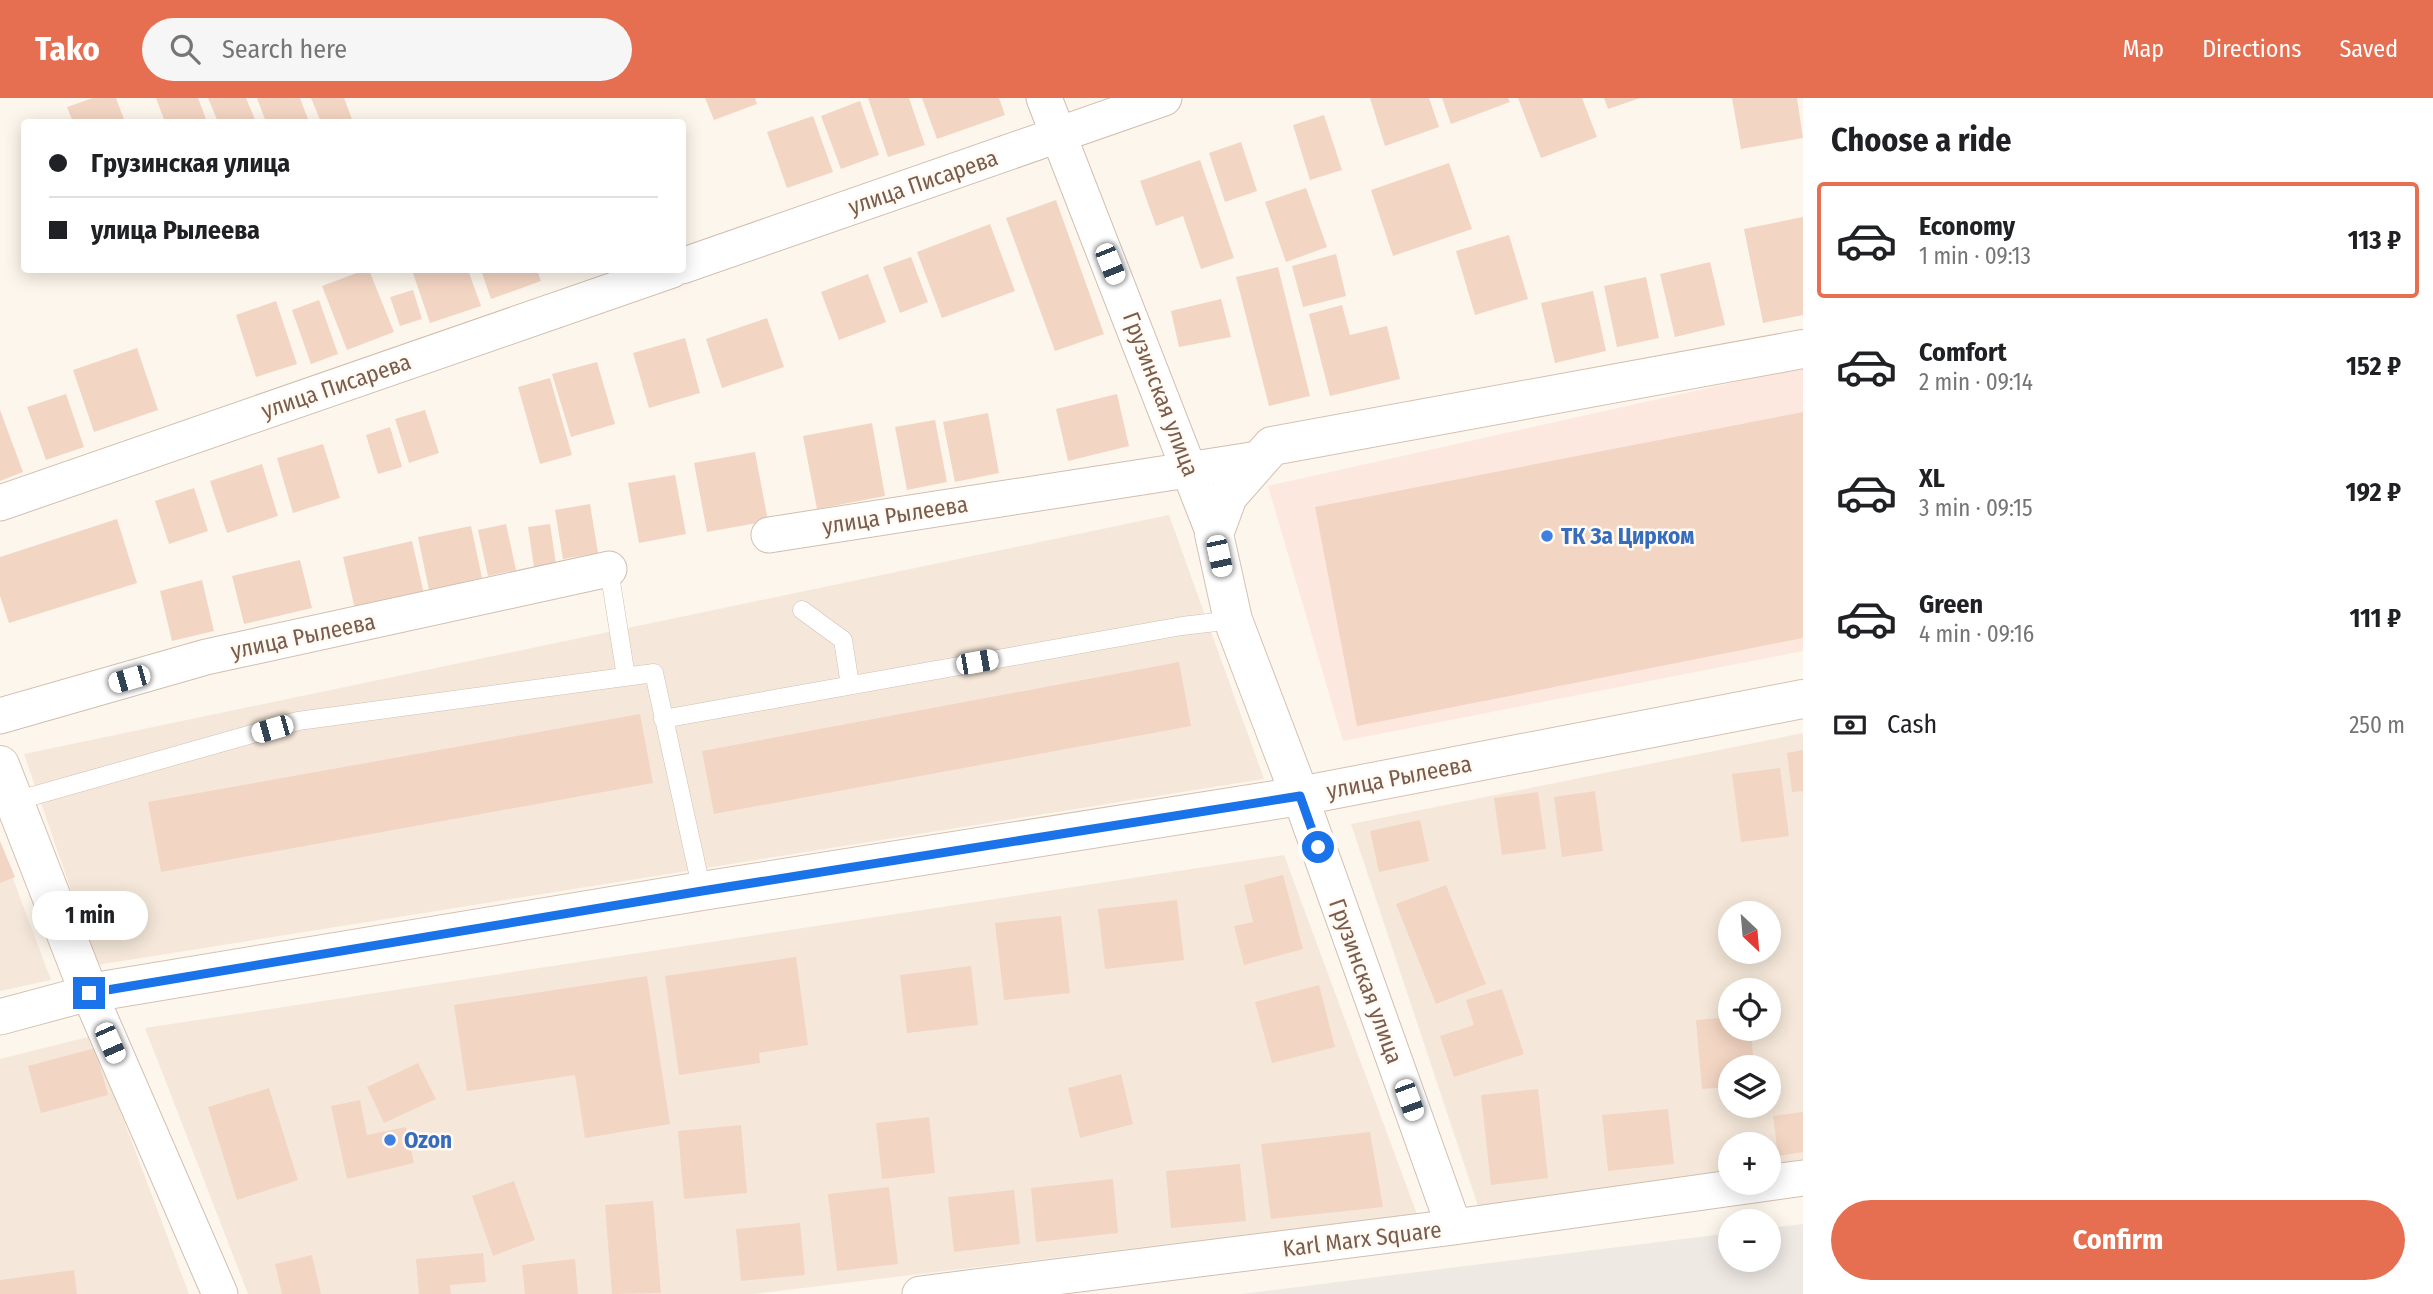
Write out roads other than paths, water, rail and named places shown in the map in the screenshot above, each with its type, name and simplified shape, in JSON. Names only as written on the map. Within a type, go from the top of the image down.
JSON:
[{"type":"street","name":"Грузинская улица","points":[[1044,98],[1191,469],[1214,534],[1233,620],[1300,796],[1454,1227]]},
{"type":"street","name":"улица Писарева","points":[[686,265],[1164,98]]},
{"type":"street","name":"улица Писарева","points":[[0,503],[664,273]]},
{"type":"street","name":"улица Рылеева","points":[[769,535],[1258,459],[1272,446],[1803,349]]},
{"type":"street","name":"Грузинская улица","points":[[1214,534],[1228,496],[1258,459]]},
{"type":"street","name":"улица Рылеева","points":[[0,716],[206,657],[609,569]]},
{"type":"street","name":"улица Рылеева","points":[[0,1017],[89,993],[702,891],[1300,796],[1803,699]]},
{"type":"street","points":[[0,765],[89,993],[220,1294]]},
{"type":"street","name":"Karl Marx Square","points":[[920,1294],[1454,1227],[1803,1178]]},
{"type":"lane","points":[[609,569],[626,677]]},
{"type":"lane","points":[[802,610],[844,640],[850,685]]},
{"type":"lane","points":[[663,719],[1182,626],[1233,620]]},
{"type":"lane","points":[[15,801],[298,721],[654,673],[702,891]]},
{"type":"place","name":"ТК За Цирком","points":[[1547,536]]},
{"type":"place","name":"Ozon","points":[[390,1140]]}]
